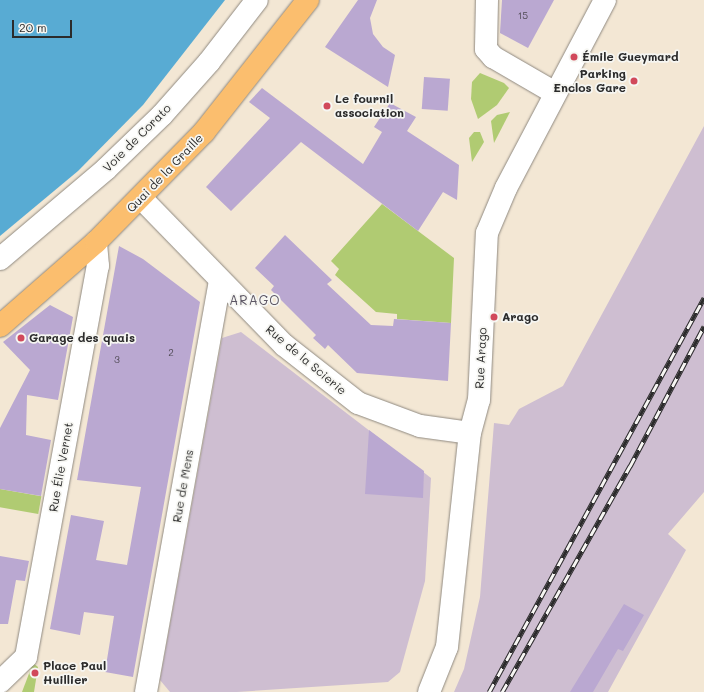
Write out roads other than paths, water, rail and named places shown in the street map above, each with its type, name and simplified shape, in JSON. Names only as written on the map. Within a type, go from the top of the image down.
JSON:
[{"type":"main road","name":"Quai de la Graille","points":[[0,326],[96,242],[141,198],[204,132],[308,0]]},
{"type":"street","name":"Voie de Corato","points":[[0,259],[83,189],[162,115],[209,62],[257,0]]},
{"type":"street","points":[[487,0],[486,48],[493,57],[555,93]]},
{"type":"street","name":"Rue Arago","points":[[429,692],[447,647],[470,433],[479,400],[487,233],[555,93],[605,0]]},
{"type":"street","name":"Rue de la Scierie","points":[[141,198],[220,281],[284,345],[358,403],[420,426],[470,433]]},
{"type":"street","name":"Rue Élie Vernet","points":[[0,682],[26,657],[98,266],[96,242]]},
{"type":"street","name":"Rue de Mens","points":[[146,692],[220,281]]},
{"type":"water","points":[[0,0],[225,0],[143,105],[78,171],[0,236]]},
{"type":"railway","points":[[489,692],[704,298]]},
{"type":"railway","points":[[502,692],[630,466],[704,326]]},
{"type":"place","name":"Émile Gueymard","points":[[574,57]]},
{"type":"place","name":"Parking Enclos Gare","points":[[634,81]]},
{"type":"place","name":"Le fournil association","points":[[327,106]]},
{"type":"place","name":"Arago","points":[[494,317]]},
{"type":"place","name":"Garage des quais","points":[[21,338]]},
{"type":"place","name":"Place Paul Huillier","points":[[35,673]]},
{"type":"district","name":"ARAGO","points":[[255,300]]}]
